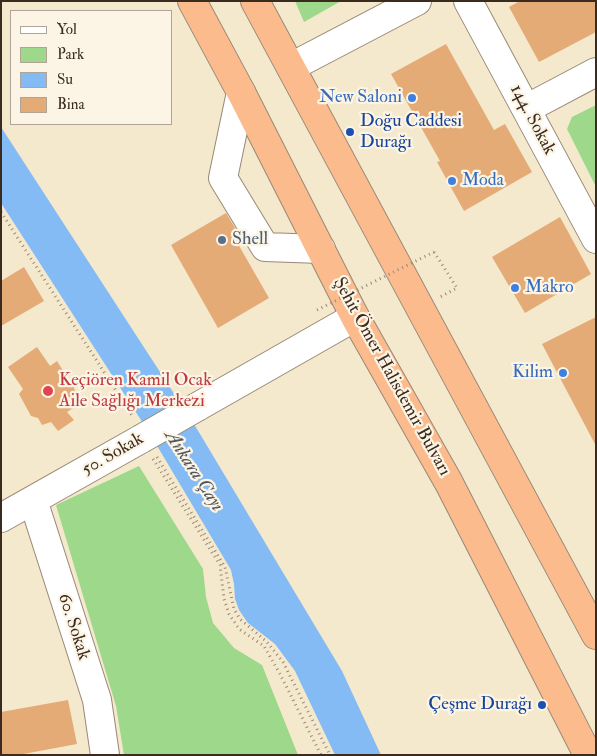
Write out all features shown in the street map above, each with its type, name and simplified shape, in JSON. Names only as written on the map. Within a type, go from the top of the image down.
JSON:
[{"type":"highway","name":"Şehit Ömer Halisdemir Bulvarı","points":[[192,1],[241,92],[355,317],[450,483],[588,755]]},
{"type":"highway","points":[[255,1],[596,635]]},
{"type":"street","points":[[291,67],[417,1]]},
{"type":"street","name":"144. Sokak","points":[[468,1],[596,239]]},
{"type":"street","points":[[526,109],[596,72]]},
{"type":"street","points":[[241,92],[223,178],[265,246],[321,249]]},
{"type":"street","name":"50. Sokak","points":[[1,518],[33,500],[147,446],[197,407],[355,317]]},
{"type":"street","name":"60. Sokak","points":[[33,500],[97,700],[105,755]]},
{"type":"path","points":[[1,212],[131,414]]},
{"type":"path","points":[[317,310],[434,252],[458,288]]},
{"type":"path","points":[[147,446],[153,459],[220,565],[224,598],[229,614],[240,629],[264,646],[321,755]]},
{"type":"path","points":[[147,446],[158,457],[225,567],[234,609],[240,619],[267,642],[283,662],[330,755]]},
{"type":"green space","points":[[295,1],[341,1],[304,22]]},
{"type":"green space","points":[[596,105],[596,187],[567,129],[572,117]]},
{"type":"green space","points":[[139,466],[203,569],[206,597],[213,623],[234,648],[262,665],[298,755],[124,755],[116,706],[56,505]]},
{"type":"water","name":"Ankara Çayı","points":[[1,127],[197,429],[342,671],[381,755],[335,755],[295,671],[275,644],[248,623],[239,610],[235,599],[231,570],[150,434],[1,203]]},
{"type":"building","points":[[520,1],[596,1],[596,32],[539,62],[509,7]]},
{"type":"building","points":[[446,44],[494,130],[505,124],[532,172],[464,211],[437,162],[440,161],[391,74]]},
{"type":"building","points":[[226,213],[243,241],[238,244],[269,298],[218,328],[171,245]]},
{"type":"building","points":[[560,217],[591,274],[525,313],[492,257]]},
{"type":"building","points":[[24,267],[44,301],[1,326],[1,281]]},
{"type":"building","points":[[596,317],[596,446],[542,344]]},
{"type":"building","name":"Keçiören Kamil Ocak Aile Sağlığı Merkezi","points":[[37,347],[50,366],[57,361],[74,388],[79,404],[67,412],[74,420],[58,431],[51,422],[42,425],[38,418],[31,416],[19,394],[23,389],[8,367]]},
{"type":"building","points":[[68,700],[77,744],[18,755],[1,755],[1,712]]},
{"type":"place","name":"New Saloni","points":[[412,98]]},
{"type":"place","name":"Doğu Caddesi Durağı","points":[[350,132]]},
{"type":"place","name":"Moda","points":[[452,181]]},
{"type":"place","name":"Shell","points":[[222,240]]},
{"type":"place","name":"Makro","points":[[515,288]]},
{"type":"place","name":"Kilim","points":[[563,373]]},
{"type":"place","name":"Keçiören Kamil Ocak Aile Sağlığı Merkezi","points":[[48,391]]},
{"type":"place","name":"Çeşme Durağı","points":[[542,705]]}]
